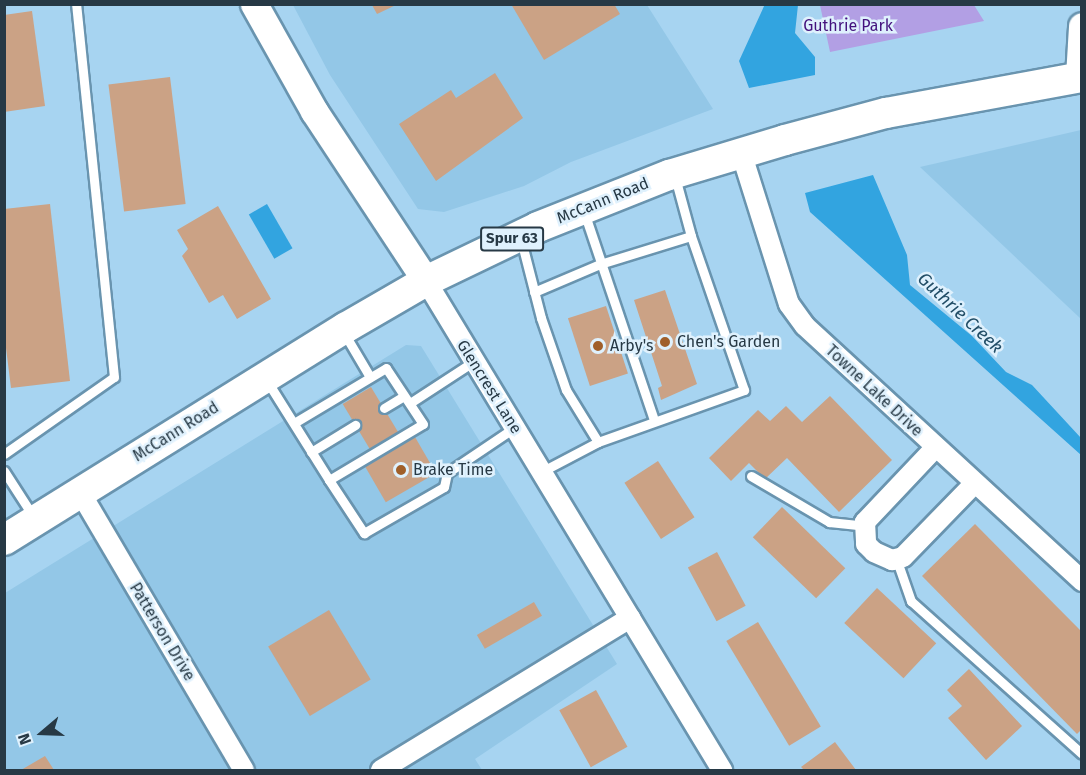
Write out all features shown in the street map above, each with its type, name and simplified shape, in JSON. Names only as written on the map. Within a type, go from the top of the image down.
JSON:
[{"type":"main road","name":"McCann Road","points":[[4,540],[342,329],[426,281],[583,208],[674,173],[886,113],[1080,77]]},
{"type":"street","name":"Glencrest Lane","points":[[254,4],[314,111],[426,281],[722,771]]},
{"type":"street","name":"McCann Road","points":[[1080,77],[1082,26]]},
{"type":"street","name":"Towne Lake Drive","points":[[741,153],[789,304],[824,345],[1082,581]]},
{"type":"street","points":[[935,448],[864,526],[866,544],[881,558],[896,558],[911,551],[974,484]]},
{"type":"street","name":"Patterson Drive","points":[[80,492],[244,771]]},
{"type":"street","points":[[381,771],[630,618]]},
{"type":"lane","points":[[4,454],[114,377],[76,4]]},
{"type":"lane","points":[[541,472],[598,442],[654,420],[744,390],[691,236],[674,173]]},
{"type":"lane","points":[[583,208],[654,420]]},
{"type":"lane","points":[[519,236],[534,292],[566,390],[598,442]]},
{"type":"lane","points":[[534,292],[600,264],[691,236]]},
{"type":"lane","points":[[342,329],[370,377]]},
{"type":"lane","points":[[384,408],[407,399],[473,362]]},
{"type":"lane","points":[[294,423],[386,368],[423,424],[329,480]]},
{"type":"lane","points":[[264,376],[364,533],[444,487],[447,472],[514,428]]},
{"type":"lane","points":[[311,452],[356,425]]},
{"type":"lane","points":[[4,471],[36,521]]},
{"type":"lane","points":[[751,476],[829,522],[864,526]]},
{"type":"lane","points":[[896,558],[911,601],[1082,754]]},
{"type":"shaded area","points":[[293,5],[647,5],[713,109],[571,162],[524,186],[444,212],[418,209],[330,75]]},
{"type":"shaded area","points":[[1082,130],[1081,319],[920,167]]},
{"type":"shaded area","points":[[406,345],[421,346],[617,664],[475,759],[482,770],[5,770],[5,593]]},
{"type":"green space","name":"Guthrie Park","points":[[820,5],[974,5],[984,21],[830,52]]},
{"type":"water","points":[[765,4],[798,5],[795,33],[815,57],[815,75],[749,88],[739,61]]},
{"type":"water","points":[[873,175],[907,255],[910,285],[972,336],[1006,372],[1032,385],[1081,438],[1081,455],[810,212],[805,193]]},
{"type":"water","points":[[267,204],[292,248],[274,259],[249,214]]},
{"type":"building","points":[[511,4],[614,4],[620,14],[544,60]]},
{"type":"building","points":[[372,5],[396,5],[377,14]]},
{"type":"building","points":[[32,11],[45,106],[4,112],[4,15]]},
{"type":"building","points":[[495,73],[523,118],[436,181],[399,124],[451,90],[456,98]]},
{"type":"building","points":[[170,77],[186,204],[124,212],[108,85]]},
{"type":"building","points":[[50,204],[70,381],[11,388],[4,332],[4,209]]},
{"type":"building","points":[[218,206],[271,299],[237,319],[223,295],[209,303],[182,256],[188,249],[177,230]]},
{"type":"building","name":"Chen's Garden","points":[[665,290],[697,384],[661,400],[658,388],[662,386],[634,300]]},
{"type":"building","name":"Arby's","points":[[606,306],[628,374],[590,386],[568,318]]},
{"type":"building","points":[[371,387],[399,433],[371,450],[343,404]]},
{"type":"building","points":[[830,396],[892,460],[839,512],[787,458],[765,479],[749,463],[731,481],[709,458],[758,410],[770,421],[786,406],[802,422]]},
{"type":"building","name":"Brake Time","points":[[415,437],[436,473],[386,502],[365,466]]},
{"type":"building","points":[[658,461],[694,517],[661,539],[624,483]]},
{"type":"building","points":[[782,507],[845,568],[816,598],[753,537]]},
{"type":"building","points":[[975,524],[1082,632],[1082,729],[1077,734],[922,576]]},
{"type":"building","points":[[717,552],[746,606],[717,621],[688,567]]},
{"type":"building","points":[[877,588],[936,643],[904,678],[844,623]]},
{"type":"building","points":[[534,602],[542,616],[485,649],[477,635]]},
{"type":"building","points":[[329,610],[371,679],[310,716],[268,647]]},
{"type":"building","points":[[758,622],[821,727],[789,746],[726,641]]},
{"type":"building","points":[[969,669],[1022,726],[986,760],[948,718],[962,706],[947,690]]},
{"type":"building","points":[[596,690],[628,747],[591,767],[559,710]]},
{"type":"building","points":[[835,742],[856,770],[804,770],[801,767]]},
{"type":"building","points":[[45,756],[54,770],[21,770]]},
{"type":"place","name":"Chen's Garden","points":[[665,342]]},
{"type":"place","name":"Arby's","points":[[598,346]]},
{"type":"place","name":"Brake Time","points":[[401,470]]},
{"type":"water label","name":"Guthrie Creek","points":[[960,313]]}]
